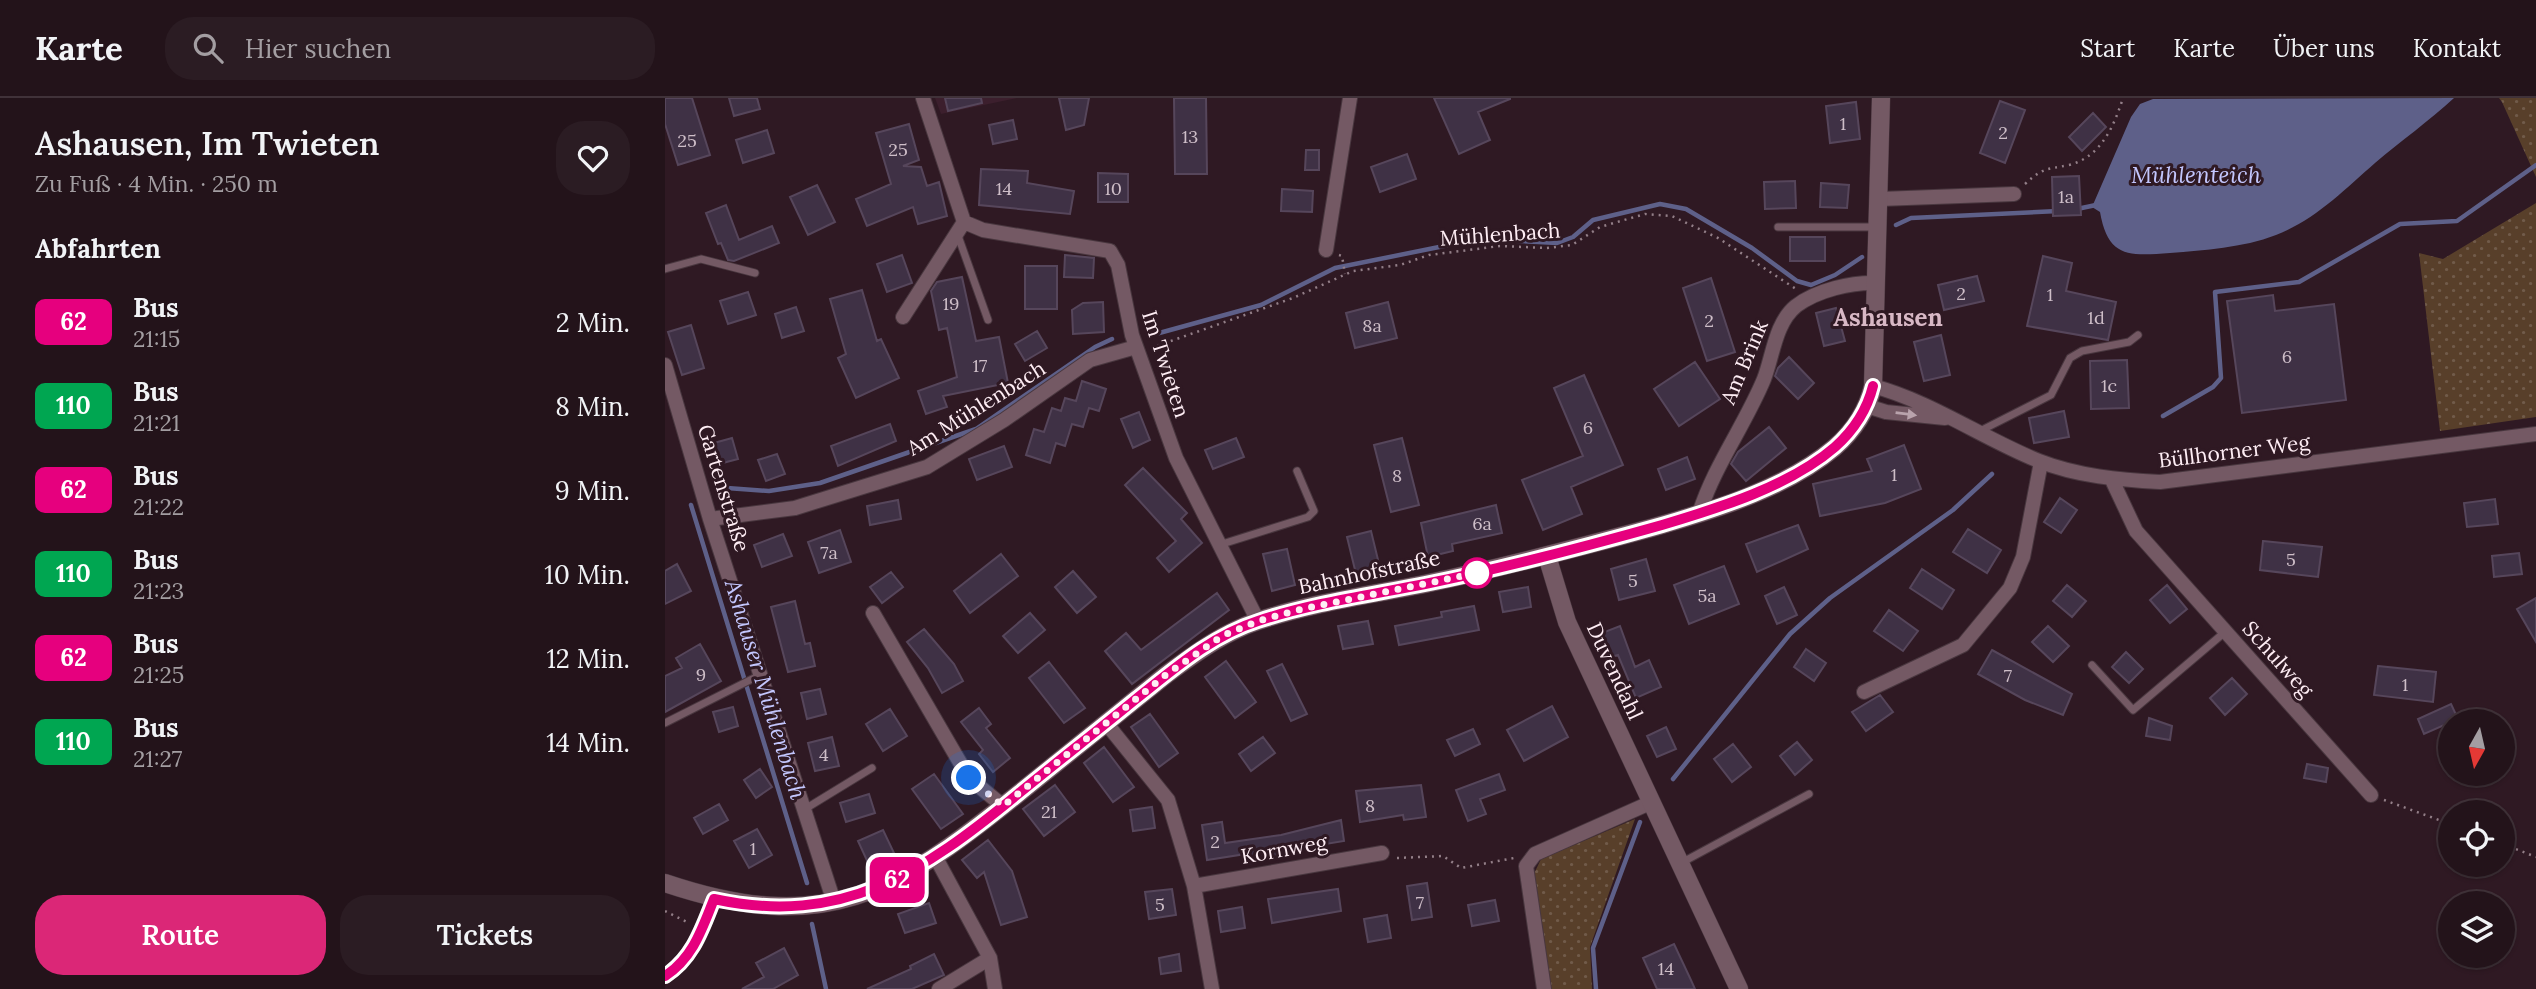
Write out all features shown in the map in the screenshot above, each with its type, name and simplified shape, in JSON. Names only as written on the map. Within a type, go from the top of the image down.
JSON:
[{"type":"street","points":[[903,317],[961,227],[923,98]]},
{"type":"street","points":[[1326,250],[1350,98]]},
{"type":"street","name":"Bahnhofstraße","points":[[665,883],[714,899],[783,907],[834,902],[888,884],[936,858],[1201,649],[1258,621],[1547,556],[1699,514],[1753,494],[1820,458],[1850,432],[1867,406],[1873,386],[1881,98]]},
{"type":"street","points":[[1880,199],[2014,194]]},
{"type":"street","name":"Im Twieten","points":[[961,227],[1110,251],[1118,265],[1137,350],[1176,458],[1258,621]]},
{"type":"street","name":"Am Brink","points":[[1699,514],[1706,490],[1763,380],[1778,334],[1795,307],[1811,298],[1857,282],[1877,283]]},
{"type":"street","name":"Am Mühlenbach","points":[[710,519],[795,508],[927,467],[1004,420],[1090,360],[1137,350]]},
{"type":"street","name":"Gartenstraße","points":[[665,365],[755,677],[804,809],[834,902]]},
{"type":"street","name":"Büllhorner Weg","points":[[1873,386],[1927,404],[1946,418],[2041,462],[2112,480],[2160,482],[2536,434]]},
{"type":"street","name":"Büllhorner Weg","points":[[1867,406],[1887,412],[1946,418]]},
{"type":"street","points":[[1864,692],[1963,646],[2010,588],[2023,557],[2041,462]]},
{"type":"street","name":"Schulweg","points":[[2112,480],[2136,531],[2371,795]]},
{"type":"street","name":"Duvendahl","points":[[1547,556],[1567,622],[1739,989]]},
{"type":"street","points":[[873,613],[969,778],[1003,806]]},
{"type":"street","points":[[1106,723],[1168,800],[1194,886],[1212,989]]},
{"type":"street","points":[[1544,989],[1526,884],[1526,866],[1535,853],[1652,802]]},
{"type":"street","name":"Kornweg","points":[[1194,886],[1382,853]]},
{"type":"street","points":[[936,858],[990,958],[995,989]]},
{"type":"street","points":[[665,976],[685,961],[714,899]]},
{"type":"street","points":[[939,989],[990,958]]},
{"type":"lane","points":[[961,227],[988,320]]},
{"type":"lane","points":[[1778,227],[1879,227]]},
{"type":"lane","points":[[665,270],[701,260],[755,273]]},
{"type":"lane","points":[[1977,432],[2051,395],[2070,358],[2082,351],[2129,342],[2138,335]]},
{"type":"lane","points":[[1218,545],[1308,517],[1314,510],[1297,471]]},
{"type":"lane","points":[[2092,665],[2133,710],[2225,631]]},
{"type":"lane","points":[[665,723],[755,677]]},
{"type":"lane","points":[[804,809],[871,768]]},
{"type":"lane","points":[[1681,863],[1809,794]]},
{"type":"path","points":[[2014,194],[2042,169],[2072,164],[2096,151],[2114,126],[2123,98]]},
{"type":"path","name":"Mühlenbach","points":[[1137,350],[1282,302],[1345,274],[1400,265],[1429,255],[1500,246],[1547,248],[1572,245],[1600,227],[1645,214],[1672,216],[1718,237],[1811,298]]},
{"type":"path","points":[[1342,256],[1345,274]]},
{"type":"path","points":[[2371,795],[2438,820]]},
{"type":"path","points":[[2515,849],[2536,857]]},
{"type":"path","points":[[1382,853],[1401,859],[1443,856],[1461,868],[1535,853]]},
{"type":"path","points":[[665,911],[679,920],[702,927]]},
{"type":"shaded area","points":[[935,98],[1017,98],[941,114]]},
{"type":"shaded area","points":[[2499,98],[2536,98],[2536,177],[2502,102]]},
{"type":"shaded area","points":[[2536,203],[2536,417],[2440,431],[2419,253],[2443,259]]},
{"type":"shaded area","points":[[1635,819],[1590,947],[1592,989],[1550,989],[1531,880],[1541,859]]},
{"type":"water","name":"Mühlenteich","points":[[2454,98],[2316,213],[2290,229],[2263,239],[2210,249],[2156,254],[2132,253],[2115,246],[2104,227],[2100,212],[2092,207],[2131,117],[2140,104],[2153,99]]},
{"type":"building","points":[[665,98],[692,98],[710,155],[678,165],[665,124]]},
{"type":"building","points":[[729,98],[757,98],[760,109],[734,116]]},
{"type":"building","points":[[945,98],[981,98],[982,103],[948,111]]},
{"type":"building","points":[[1059,98],[1089,98],[1084,125],[1066,130]]},
{"type":"building","points":[[1174,98],[1206,98],[1207,174],[1175,174]]},
{"type":"building","points":[[1434,98],[1510,99],[1478,112],[1490,140],[1459,154]]},
{"type":"building","points":[[2000,101],[2025,110],[2005,163],[1980,153]]},
{"type":"building","points":[[1856,102],[1860,139],[1830,143],[1826,106]]},
{"type":"building","points":[[2093,113],[2106,127],[2082,151],[2069,137]]},
{"type":"building","points":[[1013,120],[1017,139],[993,144],[989,125]]},
{"type":"building","points":[[909,124],[919,160],[903,166],[921,167],[927,186],[939,182],[947,216],[918,224],[913,207],[867,226],[856,199],[891,184],[876,133]]},
{"type":"building","points":[[767,130],[774,153],[743,163],[736,140]]},
{"type":"building","points":[[1306,150],[1319,150],[1319,170],[1305,170]]},
{"type":"building","points":[[1407,154],[1416,179],[1380,192],[1371,167]]},
{"type":"building","points":[[981,169],[1028,171],[1027,183],[1074,191],[1070,214],[979,205]]},
{"type":"building","points":[[1098,173],[1128,174],[1128,202],[1098,202]]},
{"type":"building","points":[[2079,176],[2081,215],[2053,216],[2052,177]]},
{"type":"building","points":[[1795,181],[1796,208],[1765,209],[1764,182]]},
{"type":"building","points":[[1821,183],[1849,185],[1847,208],[1820,207]]},
{"type":"building","points":[[817,185],[835,222],[808,235],[790,197]]},
{"type":"building","points":[[1282,189],[1313,191],[1312,212],[1281,211]]},
{"type":"building","points":[[726,205],[739,240],[772,226],[779,243],[734,261],[728,260],[721,243],[718,244],[706,213]]},
{"type":"building","points":[[1790,237],[1825,237],[1825,261],[1790,261]]},
{"type":"building","points":[[902,255],[912,283],[887,292],[877,264]]},
{"type":"building","points":[[1065,255],[1094,258],[1093,278],[1064,277]]},
{"type":"building","points":[[2043,256],[2072,263],[2066,291],[2116,302],[2108,340],[2027,326]]},
{"type":"building","points":[[1025,266],[1057,266],[1057,309],[1025,309]]},
{"type":"building","points":[[1977,276],[1984,301],[1944,310],[1938,285]]},
{"type":"building","points":[[962,277],[976,341],[999,337],[1008,383],[943,396],[947,407],[926,414],[918,391],[957,377],[947,328],[939,330],[931,291],[937,282]]},
{"type":"building","points":[[1711,278],[1735,352],[1707,361],[1683,288]]},
{"type":"building","points":[[862,290],[877,341],[881,339],[899,378],[856,398],[838,358],[846,354],[830,299]]},
{"type":"building","points":[[748,292],[756,315],[728,324],[720,301]]},
{"type":"building","points":[[2273,295],[2275,311],[2334,304],[2346,400],[2242,413],[2227,301]]},
{"type":"building","points":[[1103,302],[1104,332],[1073,334],[1072,310],[1083,303]]},
{"type":"building","points":[[1388,302],[1397,338],[1355,348],[1346,313]]},
{"type":"building","points":[[796,307],[804,331],[782,338],[775,314]]},
{"type":"building","points":[[1836,308],[1845,341],[1824,346],[1816,313]]},
{"type":"building","points":[[691,325],[704,368],[682,375],[668,332]]},
{"type":"building","points":[[1037,331],[1047,348],[1025,361],[1015,344]]},
{"type":"building","points":[[1941,335],[1950,375],[1924,381],[1914,342]]},
{"type":"building","points":[[1789,357],[1814,383],[1798,399],[1775,376],[1778,368]]},
{"type":"building","points":[[2127,360],[2129,408],[2091,409],[2090,361]]},
{"type":"building","points":[[1695,362],[1720,399],[1679,426],[1654,389]]},
{"type":"building","points":[[1584,375],[1623,465],[1571,487],[1582,514],[1543,530],[1522,480],[1583,456],[1554,388]]},
{"type":"building","points":[[1082,381],[1106,389],[1099,411],[1089,408],[1083,427],[1072,424],[1065,446],[1056,443],[1050,463],[1026,455],[1034,429],[1044,432],[1052,408],[1061,411],[1065,398],[1076,401]]},
{"type":"building","points":[[2064,411],[2069,437],[2034,443],[2029,418]]},
{"type":"building","points":[[1139,412],[1150,440],[1133,448],[1121,419]]},
{"type":"building","points":[[890,424],[896,441],[838,466],[831,446]]},
{"type":"building","points":[[1769,427],[1786,448],[1746,481],[1731,464],[1738,452]]},
{"type":"building","points":[[732,438],[738,459],[719,464],[714,443]]},
{"type":"building","points":[[1236,438],[1244,457],[1213,469],[1205,450]]},
{"type":"building","points":[[1402,438],[1419,505],[1391,512],[1374,445]]},
{"type":"building","points":[[1904,445],[1921,489],[1885,503],[1820,516],[1813,484],[1872,471],[1867,459]]},
{"type":"building","points":[[1004,446],[1012,467],[977,480],[969,459]]},
{"type":"building","points":[[777,454],[785,474],[766,481],[758,460]]},
{"type":"building","points":[[1687,457],[1695,479],[1666,490],[1658,469]]},
{"type":"building","points":[[1143,468],[1187,513],[1181,519],[1202,543],[1169,572],[1157,558],[1176,541],[1125,485]]},
{"type":"building","points":[[2060,498],[2077,510],[2061,533],[2044,522]]},
{"type":"building","points":[[2495,499],[2498,524],[2467,527],[2464,503]]},
{"type":"building","points":[[898,500],[901,519],[870,525],[867,506]]},
{"type":"building","points":[[1496,505],[1502,533],[1452,544],[1453,551],[1428,557],[1421,523]]},
{"type":"building","points":[[1798,525],[1808,549],[1757,572],[1746,544]]},
{"type":"building","points":[[1968,529],[2001,550],[1987,573],[1953,552]]},
{"type":"building","points":[[840,530],[851,562],[819,573],[808,542]]},
{"type":"building","points":[[1371,531],[1380,568],[1356,574],[1347,537]]},
{"type":"building","points":[[783,534],[792,556],[762,567],[754,545]]},
{"type":"building","points":[[2263,541],[2322,547],[2318,577],[2260,570]]},
{"type":"building","points":[[1287,549],[1295,585],[1272,591],[1263,554]]},
{"type":"building","points":[[2519,553],[2522,574],[2494,577],[2492,556]]},
{"type":"building","points":[[1001,554],[1018,576],[970,613],[954,591]]},
{"type":"building","points":[[1646,559],[1655,591],[1619,600],[1611,569]]},
{"type":"building","points":[[677,564],[691,591],[665,604],[665,571]]},
{"type":"building","points":[[1724,566],[1739,604],[1689,624],[1674,585]]},
{"type":"building","points":[[1922,569],[1954,590],[1942,609],[1910,588]]},
{"type":"building","points":[[1073,571],[1096,597],[1077,613],[1055,587]]},
{"type":"building","points":[[891,572],[903,587],[882,603],[870,587]]},
{"type":"building","points":[[2067,585],[2086,601],[2072,617],[2053,601]]},
{"type":"building","points":[[2167,585],[2187,609],[2170,623],[2150,600]]},
{"type":"building","points":[[1528,587],[1531,607],[1503,612],[1499,592]]},
{"type":"building","points":[[1784,587],[1797,615],[1777,624],[1765,596]]},
{"type":"building","points":[[1217,593],[1229,610],[1132,684],[1105,651],[1126,633],[1141,650]]},
{"type":"building","points":[[2536,598],[2536,642],[2517,609]]},
{"type":"building","points":[[795,601],[805,644],[810,643],[815,666],[788,672],[771,607]]},
{"type":"building","points":[[1474,606],[1479,630],[1399,645],[1395,626],[1442,617],[1441,612]]},
{"type":"building","points":[[1889,610],[1918,631],[1903,651],[1874,631]]},
{"type":"building","points":[[1030,613],[1045,630],[1018,653],[1003,636]]},
{"type":"building","points":[[1368,621],[1373,644],[1343,649],[1338,626]]},
{"type":"building","points":[[1620,626],[1635,667],[1649,660],[1661,687],[1636,698],[1618,655],[1611,657],[1602,633]]},
{"type":"building","points":[[2048,626],[2069,646],[2053,662],[2032,642]]},
{"type":"building","points":[[924,629],[954,664],[963,681],[942,693],[928,668],[907,642]]},
{"type":"building","points":[[700,644],[721,681],[665,712],[665,676],[682,668],[676,658]]},
{"type":"building","points":[[1806,649],[1826,663],[1814,681],[1794,667]]},
{"type":"building","points":[[1992,650],[2072,694],[2063,715],[2025,700],[1978,674]]},
{"type":"building","points":[[2126,652],[2143,669],[2129,683],[2112,667]]},
{"type":"building","points":[[1226,661],[1256,702],[1235,718],[1205,677]]},
{"type":"building","points":[[1049,662],[1085,708],[1064,723],[1029,678]]},
{"type":"building","points":[[1282,664],[1307,714],[1291,721],[1267,671]]},
{"type":"building","points":[[2378,666],[2436,672],[2433,702],[2374,695]]},
{"type":"building","points":[[2232,678],[2247,694],[2225,715],[2210,698]]},
{"type":"building","points":[[820,689],[826,714],[807,719],[801,693]]},
{"type":"building","points":[[1880,695],[1893,712],[1866,731],[1852,712]]},
{"type":"building","points":[[2451,704],[2453,709],[2440,709]]},
{"type":"building","points":[[1552,706],[1568,737],[1524,761],[1507,730]]},
{"type":"building","points":[[733,707],[738,726],[719,732],[713,712]]},
{"type":"building","points":[[979,708],[991,724],[986,728],[1010,758],[993,772],[979,754],[983,750],[961,722]]},
{"type":"building","points":[[890,709],[907,736],[883,751],[866,724]]},
{"type":"building","points":[[2438,710],[2438,728],[2424,734],[2418,719]]},
{"type":"building","points":[[1150,714],[1178,753],[1159,767],[1131,727]]},
{"type":"building","points":[[2149,718],[2172,726],[2170,740],[2146,736]]},
{"type":"building","points":[[1666,727],[1676,749],[1657,757],[1647,736]]},
{"type":"building","points":[[1473,729],[1480,744],[1455,756],[1447,740]]},
{"type":"building","points":[[832,737],[839,766],[815,771],[808,743]]},
{"type":"building","points":[[1263,737],[1275,753],[1251,771],[1239,754]]},
{"type":"building","points":[[1797,742],[1812,760],[1795,775],[1780,756]]},
{"type":"building","points":[[1733,744],[1751,767],[1732,782],[1714,759]]},
{"type":"building","points":[[1104,747],[1134,787],[1113,802],[1084,763]]},
{"type":"building","points":[[2307,764],[2328,768],[2326,782],[2304,778]]},
{"type":"building","points":[[760,769],[772,787],[756,798],[744,780]]},
{"type":"building","points":[[934,774],[963,814],[941,829],[912,789]]},
{"type":"building","points":[[1499,774],[1505,790],[1480,799],[1486,814],[1468,821],[1456,790]]},
{"type":"building","points":[[1055,785],[1075,812],[1044,836],[1023,809]]},
{"type":"building","points":[[1421,785],[1426,817],[1404,820],[1403,815],[1360,822],[1356,791]]},
{"type":"building","points":[[869,794],[875,813],[846,822],[840,803]]},
{"type":"building","points":[[719,804],[728,820],[703,834],[694,818]]},
{"type":"building","points":[[1152,807],[1155,828],[1133,831],[1130,810]]},
{"type":"building","points":[[1341,820],[1344,841],[1301,848],[1301,852],[1247,864],[1246,854],[1207,860],[1202,825],[1222,822],[1225,843],[1281,835]]},
{"type":"building","points":[[757,829],[772,855],[749,868],[734,841]]},
{"type":"building","points":[[883,830],[894,853],[869,865],[858,841]]},
{"type":"building","points":[[988,840],[1012,871],[1027,917],[1001,925],[984,872],[977,878],[962,860]]},
{"type":"building","points":[[1427,883],[1432,917],[1412,920],[1407,886]]},
{"type":"building","points":[[1172,889],[1176,915],[1149,919],[1145,892]]},
{"type":"building","points":[[1338,889],[1341,911],[1272,923],[1268,899]]},
{"type":"building","points":[[1495,900],[1499,921],[1472,926],[1468,905]]},
{"type":"building","points":[[929,903],[936,923],[905,933],[898,914]]},
{"type":"building","points":[[1242,907],[1245,928],[1221,932],[1218,911]]},
{"type":"building","points":[[1387,915],[1391,938],[1368,942],[1364,919]]},
{"type":"building","points":[[1674,944],[1695,989],[1657,989],[1643,958]]},
{"type":"building","points":[[784,948],[798,975],[773,989],[742,989],[764,977],[756,963]]},
{"type":"building","points":[[934,954],[944,975],[912,989],[867,989],[911,969],[910,966]]},
{"type":"building","points":[[1179,954],[1181,971],[1161,974],[1159,958]]},
{"type":"waterway","points":[[2163,416],[2213,387],[2221,378],[2215,292],[2299,282],[2400,224],[2457,221],[2536,165]]},
{"type":"waterway","name":"Ashauser Mühlenbach","points":[[1152,335],[1261,305],[1335,268],[1454,244],[1501,240],[1557,243],[1573,237],[1593,220],[1660,204],[1686,209],[1752,248],[1797,281],[1811,285],[1835,275],[1862,257]]},
{"type":"waterway","name":"Ashauser Mühlenbach","points":[[2077,209],[2096,205]]},
{"type":"waterway","name":"Ashauser Mühlenbach","points":[[1896,225],[1911,218],[2058,211]]},
{"type":"waterway","name":"Ashauser Mühlenbach","points":[[727,488],[769,491],[820,483],[976,429],[1095,347],[1112,339]]},
{"type":"waterway","points":[[1673,779],[1790,634],[1830,598],[1953,510],[1992,474]]},
{"type":"waterway","name":"Ashauser Mühlenbach","points":[[691,505],[807,883]]},
{"type":"waterway","points":[[1596,989],[1593,948],[1640,822]]},
{"type":"waterway","name":"Ashauser Mühlenbach","points":[[812,924],[826,989]]},
{"type":"bus line","name":"62","points":[[665,976],[685,961],[714,899],[783,907],[818,905],[867,893],[936,858],[1167,674],[1222,636],[1258,621],[1302,609],[1547,556],[1724,506],[1753,494],[1833,449],[1862,415],[1873,386]]},
{"type":"district","name":"Ashausen","points":[[1888,317]]},
{"type":"route","points":[[969,778],[1003,806],[1167,674],[1222,636],[1258,621],[1302,609],[1477,573]]}]
